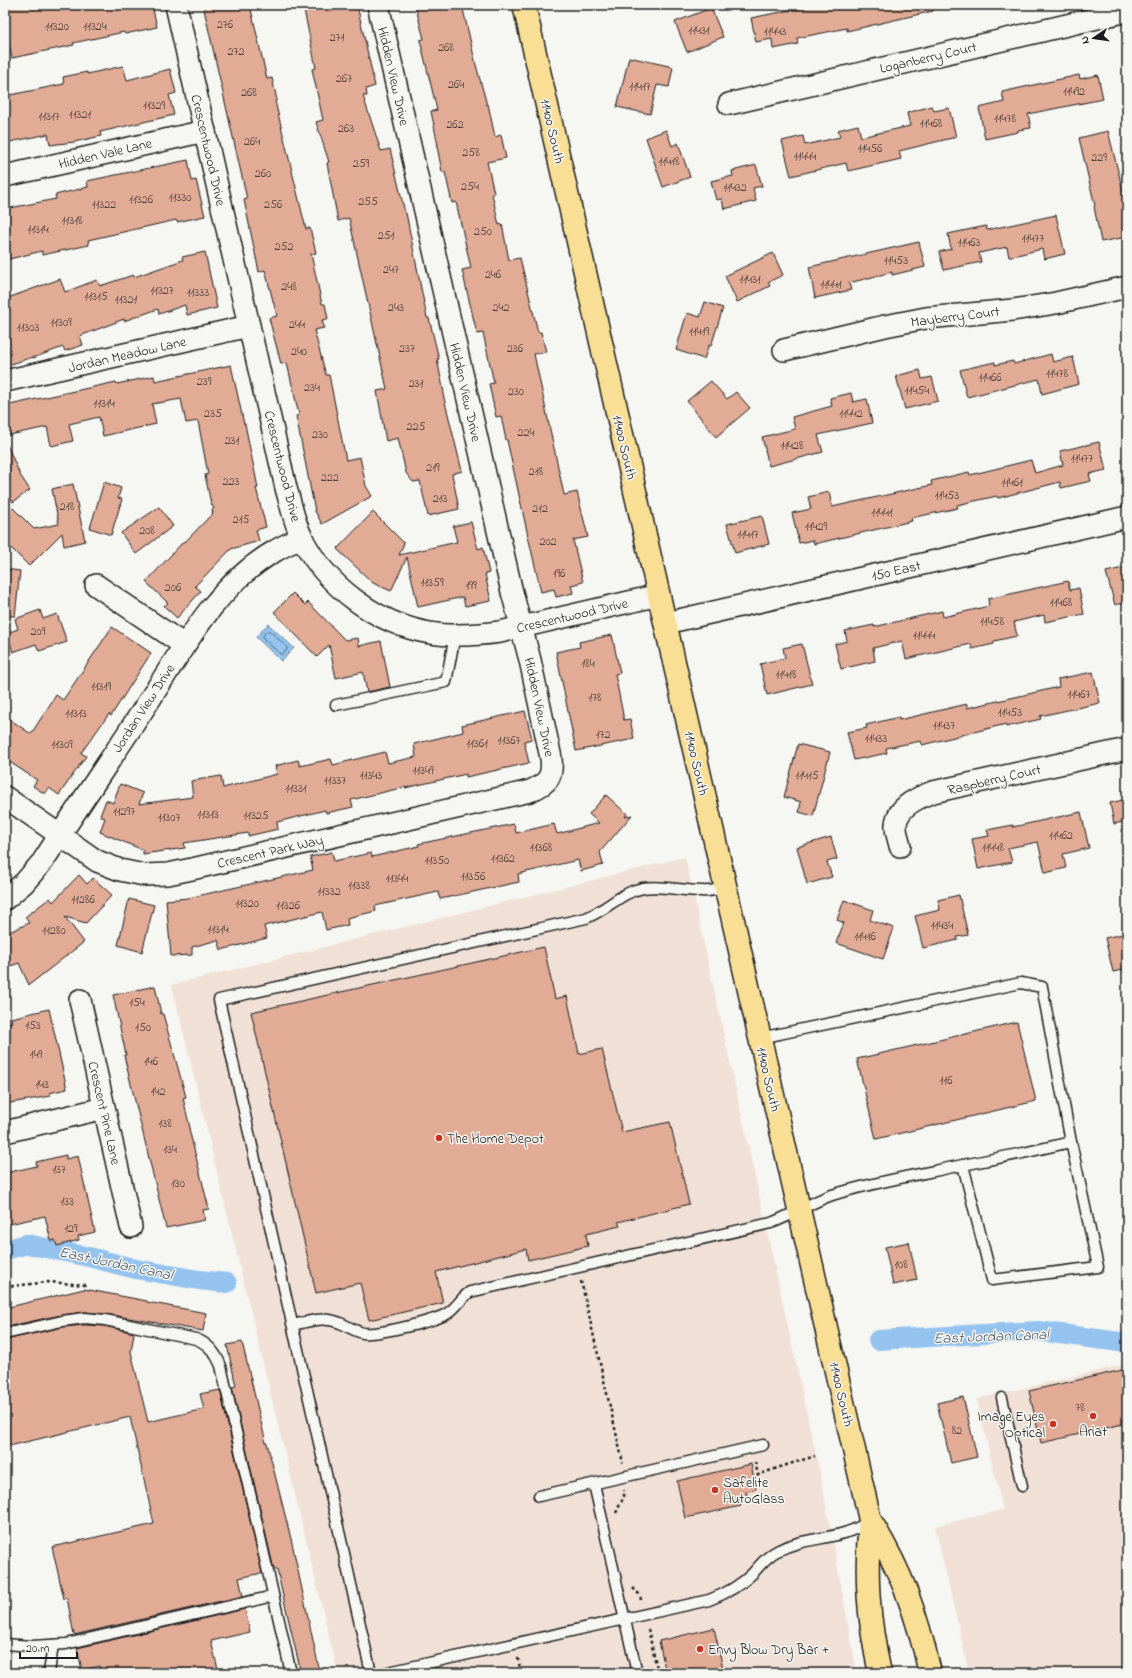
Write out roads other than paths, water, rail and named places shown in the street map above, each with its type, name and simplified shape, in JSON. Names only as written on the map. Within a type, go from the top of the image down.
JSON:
[{"type":"main road","name":"11400 South","points":[[524,5],[870,1520],[867,1550],[870,1626],[880,1673]]},
{"type":"main road","name":"11400 South","points":[[870,1520],[883,1541],[905,1586],[922,1637],[930,1673]]},
{"type":"street","name":"Crescentwood Drive","points":[[176,5],[286,488],[302,538],[318,564],[339,586],[361,604],[380,616],[404,626],[430,633],[480,635],[521,628],[659,595]]},
{"type":"street","name":"Hidden View Drive","points":[[378,5],[512,592],[530,660],[552,758],[550,778]]},
{"type":"street","name":"Loganberry Court","points":[[728,104],[1127,11]]},
{"type":"street","name":"Hidden Vale Lane","points":[[5,176],[205,131]]},
{"type":"street","name":"Mayberry Court","points":[[784,350],[912,321],[1056,303],[1127,287]]},
{"type":"street","name":"Jordan Meadow Lane","points":[[5,381],[249,326]]},
{"type":"street","name":"150 East","points":[[666,623],[1127,517]]},
{"type":"street","name":"Jordan View Drive","points":[[5,899],[24,883],[43,861],[203,618],[225,592],[250,569],[274,551],[302,538]]},
{"type":"street","points":[[96,585],[184,645]]},
{"type":"street","name":"Raspberry Court","points":[[900,846],[896,824],[900,814],[908,805],[933,792],[1127,749]]},
{"type":"street","name":"Crescent Park Way","points":[[5,797],[97,861],[120,870],[144,875],[168,874],[530,791],[541,786],[550,778]]},
{"type":"street","name":"Crescent Pine Lane","points":[[80,1000],[131,1226]]},
{"type":"street","points":[[5,1132],[104,1108]]},
{"type":"lane","points":[[336,705],[446,682],[455,635]]},
{"type":"lane","points":[[371,1673],[220,1000],[586,918],[604,910],[631,891],[667,887],[702,891],[726,888]]},
{"type":"lane","points":[[760,1038],[1021,983],[1042,987],[1071,1142],[1098,1267],[992,1280],[963,1165]]},
{"type":"lane","points":[[292,1325],[318,1319],[326,1319],[335,1320],[361,1332],[378,1332],[440,1317],[452,1309],[464,1296],[470,1292],[762,1225],[784,1219],[820,1200],[844,1192],[1071,1142]]},
{"type":"lane","points":[[5,1334],[73,1319],[95,1318],[196,1339],[213,1350],[221,1366],[291,1673]]},
{"type":"lane","points":[[1002,1398],[1022,1486]]},
{"type":"lane","points":[[539,1496],[763,1445]]},
{"type":"lane","points":[[594,1484],[637,1673]]},
{"type":"lane","points":[[384,1673],[709,1600],[721,1596],[743,1582],[761,1562],[778,1550],[845,1534],[854,1531],[870,1520]]},
{"type":"lane","points":[[5,1644],[32,1646],[53,1645],[83,1640],[273,1596]]},
{"type":"lane","points":[[49,1673],[53,1645]]},
{"type":"water","points":[[268,624],[294,648],[281,661],[256,637]]},
{"type":"waterway","name":"East Jordan Canal","points":[[5,1250],[27,1244],[136,1269],[199,1280],[227,1283]]},
{"type":"waterway","name":"East Jordan Canal","points":[[878,1340],[1038,1331],[1127,1343]]},
{"type":"place","name":"The Home Depot","points":[[439,1138]]},
{"type":"place","name":"Ariat","points":[[1093,1416]]},
{"type":"place","name":"Image Eyes Optical","points":[[1053,1424]]},
{"type":"place","name":"Safelite AutoGlass","points":[[715,1490]]},
{"type":"place","name":"Envy Blow Dry Bar +","points":[[700,1649]]}]
